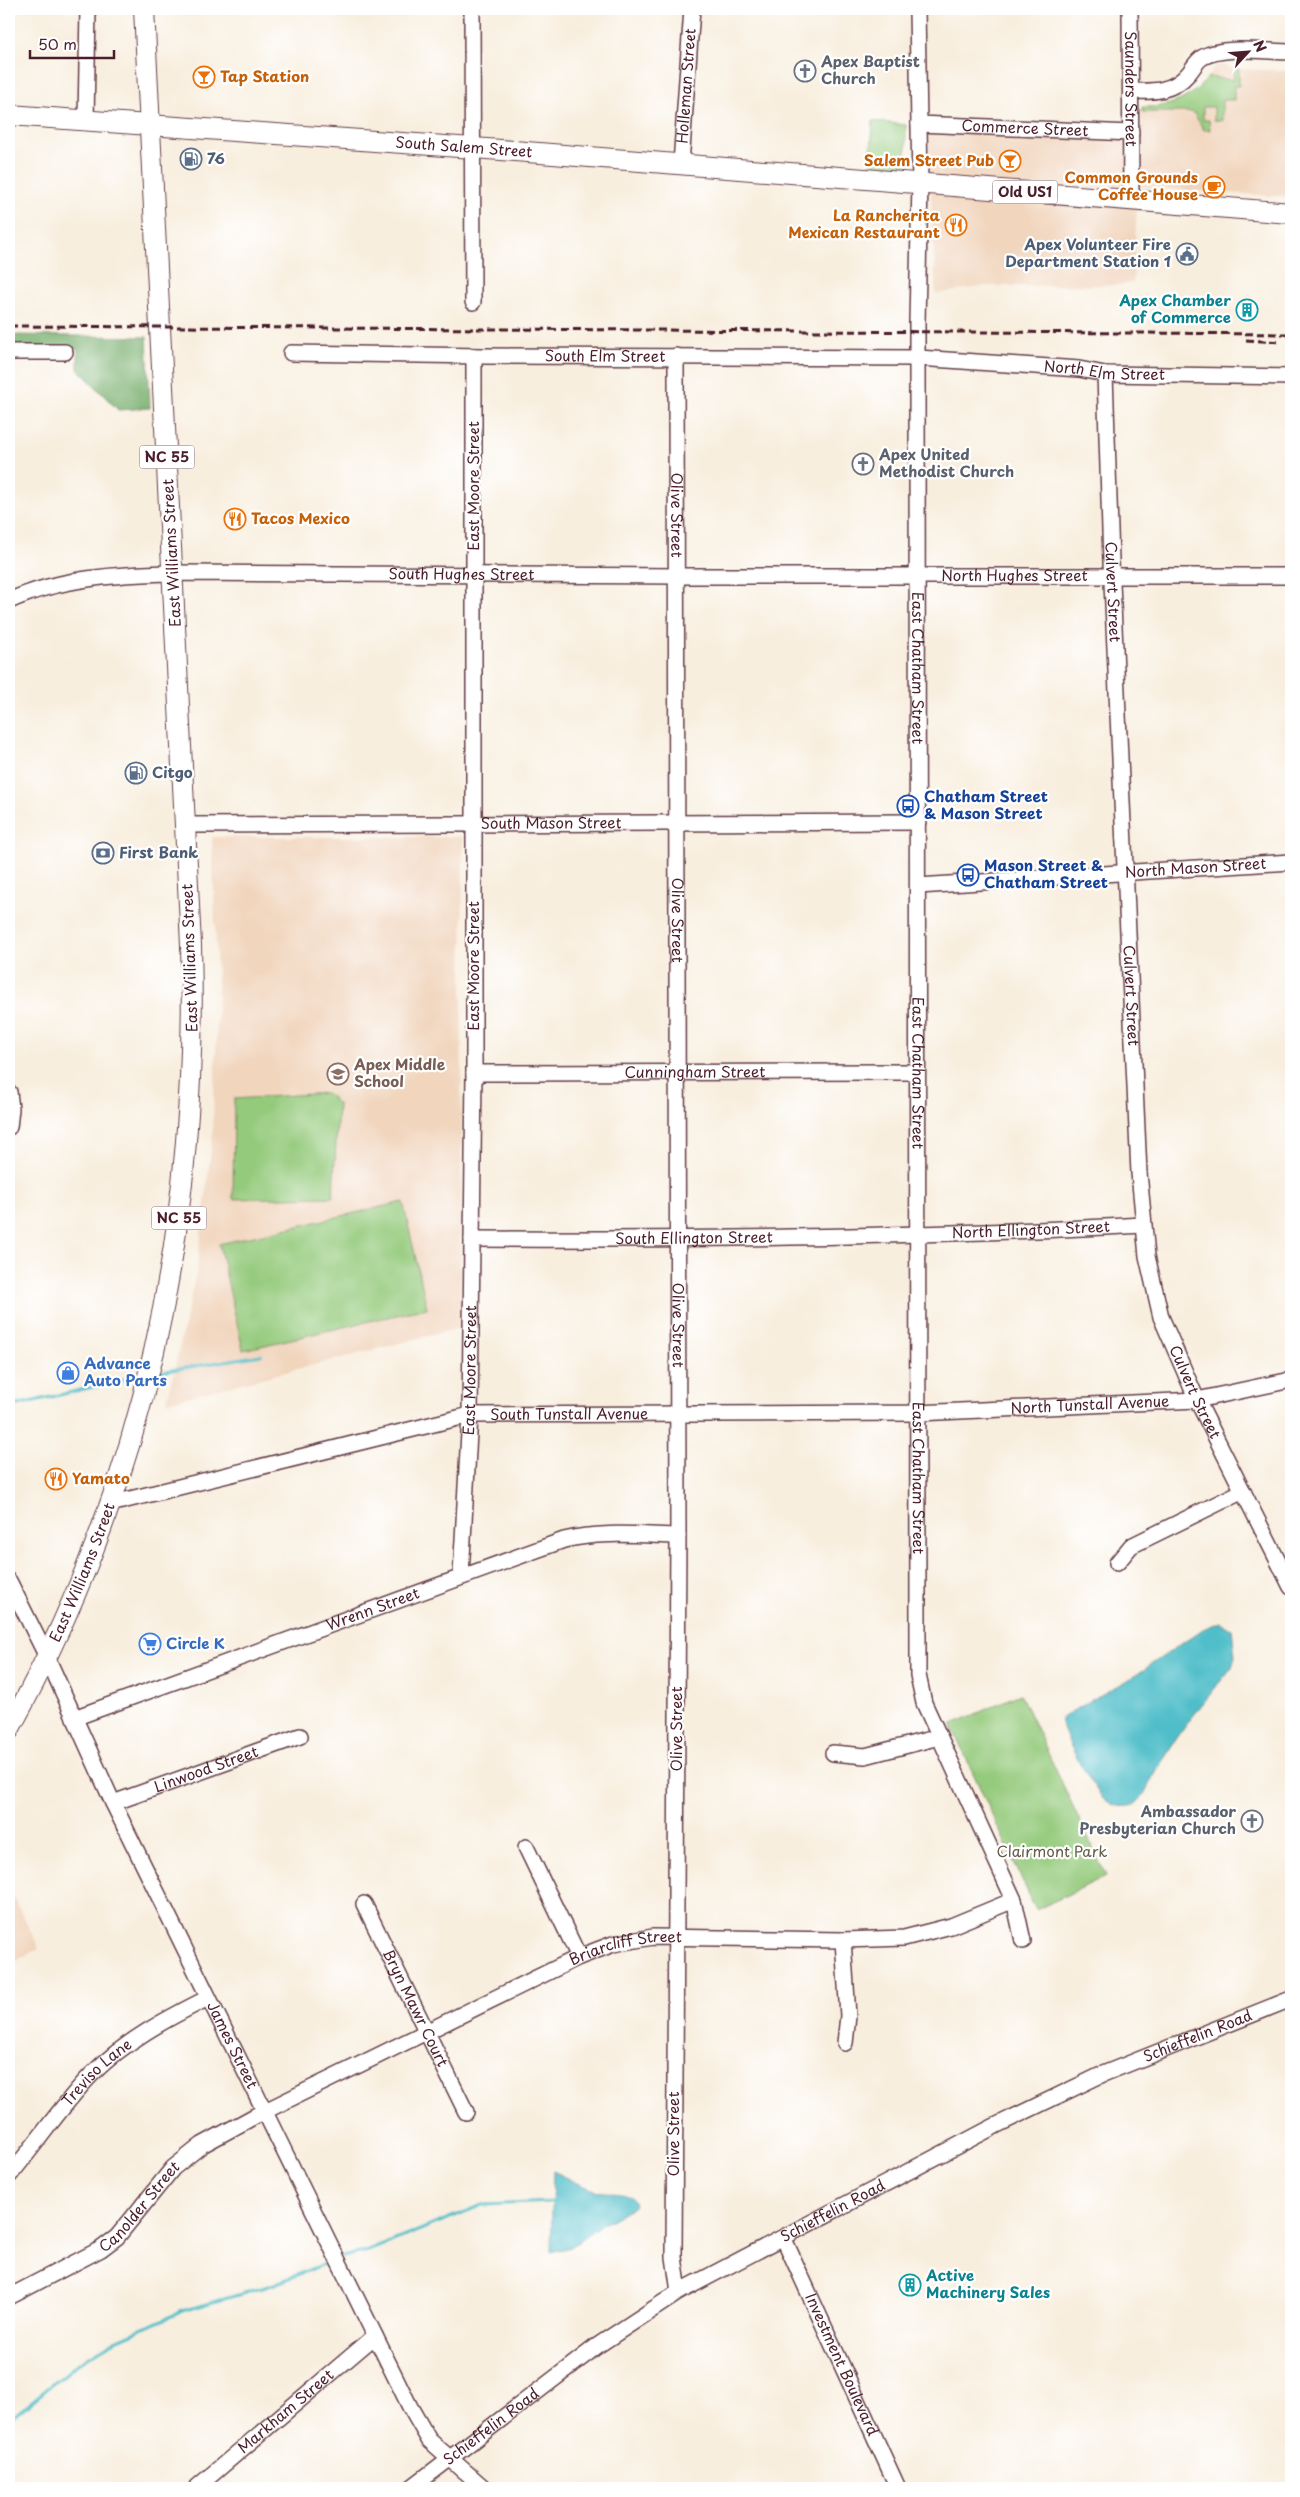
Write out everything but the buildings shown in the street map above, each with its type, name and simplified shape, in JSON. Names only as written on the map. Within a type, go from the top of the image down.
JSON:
[{"type":"main road","name":"NC 55","points":[[144,9],[150,125]]},
{"type":"main road","name":"South Salem Street","points":[[9,115],[473,148],[920,183]]},
{"type":"main road","name":"East Williams Street","points":[[9,1730],[47,1657],[83,1578],[134,1430],[156,1342],[175,1249],[184,1171],[193,1043],[186,824],[150,125]]},
{"type":"main road","name":"Old US1","points":[[920,183],[1291,213]]},
{"type":"street","points":[[86,120],[88,9]]},
{"type":"street","points":[[472,9],[473,302]]},
{"type":"street","name":"Holleman Street","points":[[681,164],[692,9]]},
{"type":"street","name":"East Chatham Street","points":[[917,9],[920,183],[917,1072],[918,1675],[924,1703],[1014,1900],[1023,1941]]},
{"type":"street","name":"Saunders Street","points":[[1130,9],[1131,200]]},
{"type":"street","points":[[1131,91],[1153,92],[1169,88],[1185,78],[1202,57],[1235,50],[1291,52]]},
{"type":"street","name":"Commerce Street","points":[[919,124],[1130,133]]},
{"type":"street","points":[[9,352],[65,352]]},
{"type":"street","name":"South Elm Street","points":[[291,353],[474,356],[918,358]]},
{"type":"street","name":"East Moore Street","points":[[461,1575],[470,1415],[474,1072],[474,356]]},
{"type":"street","name":"Olive Street","points":[[676,356],[678,1536],[674,2257],[679,2292]]},
{"type":"street","name":"North Elm Street","points":[[918,358],[1079,369],[1105,374],[1291,377]]},
{"type":"street","name":"Culvert Street","points":[[1105,374],[1143,1225],[1152,1282],[1161,1317],[1197,1400],[1291,1587]]},
{"type":"street","name":"South Hughes Street","points":[[9,601],[59,585],[91,579],[173,573],[918,575]]},
{"type":"street","name":"North Hughes Street","points":[[918,575],[1291,576]]},
{"type":"street","name":"South Mason Street","points":[[186,824],[918,822]]},
{"type":"street","name":"North Mason Street","points":[[918,886],[1291,862]]},
{"type":"street","name":"Cunningham Street","points":[[474,1072],[917,1072]]},
{"type":"street","points":[[9,1092],[11,1109],[9,1127]]},
{"type":"street","name":"North Ellington Street","points":[[917,1236],[1143,1225]]},
{"type":"street","name":"South Ellington Street","points":[[472,1239],[677,1240],[917,1236]]},
{"type":"street","name":"North Tunstall Avenue","points":[[918,1413],[1197,1400],[1291,1380]]},
{"type":"street","name":"South Tunstall Avenue","points":[[110,1504],[470,1415],[918,1413]]},
{"type":"street","points":[[1117,1563],[1131,1546],[1243,1491]]},
{"type":"street","name":"Wrenn Street","points":[[74,1718],[461,1575],[564,1540],[586,1534],[678,1536]]},
{"type":"street","name":"James Street","points":[[9,1581],[47,1657],[113,1803],[208,1998],[266,2111],[375,2336],[429,2440],[484,2488]]},
{"type":"street","name":"Linwood Street","points":[[113,1803],[300,1736]]},
{"type":"street","points":[[833,1753],[865,1756],[939,1737]]},
{"type":"street","points":[[526,1847],[578,1957]]},
{"type":"street","name":"Briarcliff Street","points":[[266,2111],[578,1957],[613,1944],[653,1937],[675,1936],[844,1940],[919,1935],[951,1926],[1014,1900]]},
{"type":"street","name":"Bryn Mawr Court","points":[[364,1904],[466,2112]]},
{"type":"street","points":[[844,1940],[848,2016],[845,2043]]},
{"type":"street","name":"Treviso Lane","points":[[9,2176],[81,2087],[102,2065],[153,2026],[208,1998]]},
{"type":"street","name":"Schieffelin Road","points":[[411,2488],[597,2346],[679,2292],[784,2239],[995,2126],[1103,2074],[1291,1999]]},
{"type":"street","name":"Canolder Street","points":[[9,2297],[101,2249],[117,2237],[173,2168],[186,2156],[266,2111]]},
{"type":"street","name":"Investment Boulevard","points":[[784,2239],[898,2488]]},
{"type":"street","name":"Markham Street","points":[[196,2488],[375,2336]]},
{"type":"shaded area","points":[[1217,63],[1234,69],[1291,71],[1291,197],[1138,187],[1133,282],[1125,285],[985,286],[936,294],[928,131],[1142,136],[1141,107],[1165,106],[1192,95],[1202,87]]},
{"type":"shaded area","name":"Apex Middle School","points":[[212,837],[463,837],[460,1328],[167,1402],[197,1269],[212,1143],[218,1004]]},
{"type":"shaded area","points":[[9,1888],[39,1948],[9,1965]]},
{"type":"green space","points":[[1234,69],[1239,69],[1239,86],[1234,86],[1234,100],[1222,100],[1222,121],[1214,120],[1214,107],[1203,107],[1203,120],[1209,120],[1210,130],[1204,130],[1193,112],[1142,112],[1142,107],[1161,106],[1179,101],[1195,91],[1208,77],[1233,80]]},
{"type":"green space","points":[[873,121],[906,125],[906,171],[870,167]]},
{"type":"green space","points":[[9,335],[147,337],[150,408],[118,410],[78,369],[78,349],[9,347]]},
{"type":"green space","points":[[327,1093],[338,1104],[333,1197],[233,1199],[234,1099]]},
{"type":"green space","points":[[403,1202],[427,1308],[243,1350],[219,1244]]},
{"type":"green space","name":"Clairmont Park","points":[[1020,1694],[1106,1876],[1036,1910],[951,1725]]},
{"type":"water","points":[[1220,1622],[1232,1629],[1235,1657],[1232,1667],[1181,1733],[1138,1802],[1134,1805],[1121,1806],[1109,1802],[1095,1787],[1075,1755],[1064,1729],[1062,1717],[1136,1675],[1203,1629]]},
{"type":"water","points":[[553,2171],[591,2188],[604,2192],[626,2194],[635,2203],[634,2207],[601,2225],[571,2247],[551,2252]]},
{"type":"waterway","points":[[160,1372],[261,1355]]},
{"type":"waterway","points":[[9,1407],[139,1376]]},
{"type":"waterway","points":[[342,2257],[368,2251],[482,2205],[554,2202]]},
{"type":"waterway","points":[[9,2420],[80,2362],[116,2340],[183,2311],[272,2285],[334,2260]]},
{"type":"railway","points":[[9,326],[1291,334]]},
{"type":"railway","points":[[1246,340],[1281,342]]},
{"type":"place","name":"Apex Baptist Church","points":[[805,71]]},
{"type":"place","name":"Tap Station","points":[[204,77]]},
{"type":"place","name":"76","points":[[191,159]]},
{"type":"place","name":"Salem Street Pub","points":[[1010,161]]},
{"type":"place","name":"Common Grounds Coffee House","points":[[1214,187]]},
{"type":"place","name":"La Rancherita Mexican Restaurant","points":[[956,225]]},
{"type":"place","name":"Apex Volunteer Fire Department Station 1","points":[[1187,254]]},
{"type":"place","name":"Apex Chamber of Commerce","points":[[1247,310]]},
{"type":"place","name":"Apex United Methodist Church","points":[[863,464]]},
{"type":"place","name":"Tacos Mexico","points":[[235,519]]},
{"type":"place","name":"Citgo","points":[[136,773]]},
{"type":"place","name":"Chatham Street & Mason Street","points":[[908,806]]},
{"type":"place","name":"First Bank","points":[[103,853]]},
{"type":"place","name":"Mason Street & Chatham Street","points":[[968,875]]},
{"type":"place","name":"Apex Middle School","points":[[338,1074]]},
{"type":"place","name":"Advance Auto Parts","points":[[68,1373]]},
{"type":"place","name":"Yamato","points":[[56,1479]]},
{"type":"place","name":"Circle K","points":[[150,1644]]},
{"type":"place","name":"Ambassador Presbyterian Church","points":[[1252,1821]]},
{"type":"place","name":"Active Machinery Sales","points":[[910,2285]]}]
